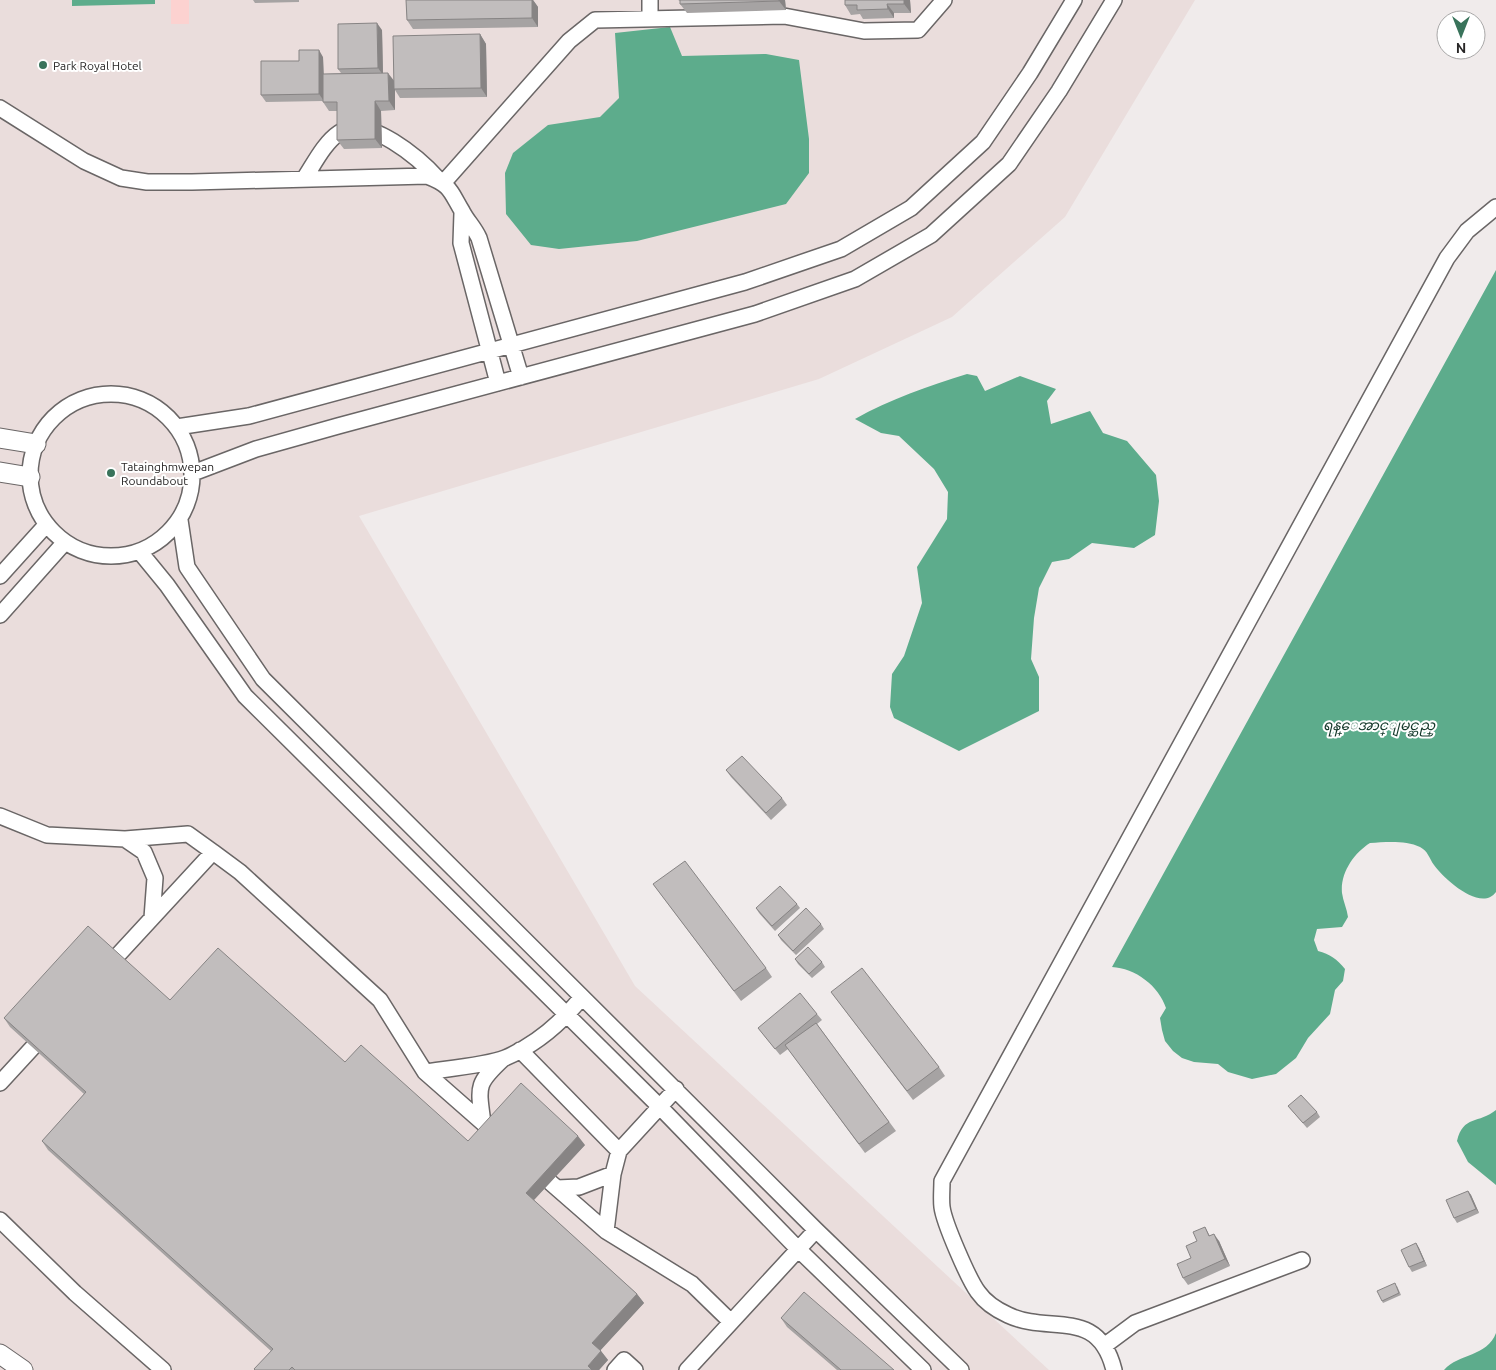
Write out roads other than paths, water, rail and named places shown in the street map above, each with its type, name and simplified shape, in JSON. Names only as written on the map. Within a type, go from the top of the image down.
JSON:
[{"type":"main road","points":[[0,438],[36,444]]},
{"type":"main road","points":[[0,472],[30,478]]},
{"type":"main road","points":[[0,1354],[23,1370]]},
{"type":"street","points":[[650,0],[650,19]]},
{"type":"street","points":[[442,182],[569,41],[595,20],[784,16],[864,31],[918,30],[944,0]]},
{"type":"street","points":[[177,427],[249,416],[746,282],[840,249],[911,208],[983,142],[1030,73],[1074,0]]},
{"type":"street","points":[[193,473],[256,449],[755,314],[855,279],[931,235],[1009,164],[1059,91],[1114,0]]},
{"type":"street","points":[[0,108],[84,161],[121,178],[147,182],[192,182],[427,176],[442,182]]},
{"type":"street","points":[[304,179],[323,150],[339,133],[349,128],[379,134],[399,145],[425,165],[454,195],[462,213],[471,223],[478,238],[521,377]]},
{"type":"street","points":[[1114,1370],[1104,1346],[1092,1333],[1060,1323],[1032,1323],[1008,1316],[990,1304],[977,1291],[947,1226],[942,1208],[942,1181],[1447,258],[1467,231],[1496,207]]},
{"type":"street","points":[[462,213],[461,243],[498,383]]},
{"type":"street","points":[[114,394],[138,398],[160,410],[177,427],[188,448],[193,473],[190,498],[180,520],[157,543],[140,552],[114,557],[88,554],[65,542],[46,525],[34,502],[30,478],[31,460],[36,444],[49,423],[67,407],[90,397],[114,394]]},
{"type":"street","points":[[180,520],[187,567],[263,679],[816,1230],[961,1370]]},
{"type":"street","points":[[0,576],[46,525]]},
{"type":"street","points":[[0,615],[65,542]]},
{"type":"street","points":[[140,552],[167,585],[245,696],[660,1107],[798,1249],[923,1370]]},
{"type":"street","points":[[0,816],[48,835],[125,839],[188,834],[240,872],[380,1000],[425,1072],[513,1149]]},
{"type":"street","points":[[125,839],[144,852],[155,878],[152,918]]},
{"type":"street","points":[[93,983],[213,852]]},
{"type":"street","points":[[483,1123],[480,1096],[483,1078],[503,1059],[536,1040],[567,1016],[582,997]]},
{"type":"street","points":[[0,1083],[60,1018]]},
{"type":"street","points":[[520,1050],[619,1151]]},
{"type":"street","points":[[425,1072],[503,1059]]},
{"type":"street","points":[[606,1231],[613,1174],[619,1151],[676,1089]]},
{"type":"street","points":[[528,1162],[606,1231],[692,1284],[730,1322]]},
{"type":"street","points":[[557,1188],[579,1187],[613,1174]]},
{"type":"street","points":[[0,1220],[75,1293],[162,1370]]},
{"type":"street","points":[[687,1370],[816,1230]]},
{"type":"street","points":[[1104,1346],[1135,1323],[1302,1260]]},
{"type":"street","points":[[615,1370],[624,1360],[636,1370]]},
{"type":"water","points":[[72,0],[155,0],[155,4],[72,6]]},
{"type":"water","points":[[670,27],[682,56],[766,54],[799,60],[809,139],[809,173],[786,204],[637,241],[559,249],[531,245],[506,214],[505,173],[513,153],[548,125],[600,117],[619,98],[615,33]]},
{"type":"water","name":"ရန္ေအာင္ျမင္ဆည္","points":[[1496,270],[1496,892],[1489,897],[1481,898],[1463,891],[1445,878],[1420,847],[1408,843],[1370,843],[1349,864],[1343,878],[1342,893],[1348,917],[1342,927],[1317,929],[1314,940],[1318,951],[1333,957],[1345,969],[1343,981],[1335,990],[1330,1014],[1308,1038],[1296,1058],[1276,1074],[1252,1079],[1228,1072],[1218,1064],[1194,1062],[1182,1058],[1165,1041],[1160,1018],[1166,1008],[1158,992],[1137,975],[1121,968],[1112,967]]},
{"type":"water","points":[[967,374],[977,376],[985,391],[1020,376],[1056,389],[1047,401],[1051,424],[1090,411],[1103,433],[1127,441],[1156,475],[1159,501],[1155,535],[1134,548],[1092,543],[1069,559],[1052,562],[1039,588],[1034,618],[1031,659],[1039,677],[1039,711],[959,751],[894,718],[890,707],[892,674],[904,656],[922,603],[917,567],[947,519],[948,492],[934,469],[899,436],[881,433],[855,419],[896,399]]},
{"type":"water","points":[[1496,1110],[1496,1185],[1468,1162],[1457,1141],[1463,1127],[1467,1123]]},
{"type":"water","points":[[1496,1333],[1496,1370],[1444,1370],[1457,1360],[1486,1347]]},
{"type":"place","name":"Park Royal Hotel","points":[[43,65]]},
{"type":"place","name":"Tatainghmwepan Roundabout","points":[[111,473]]}]
